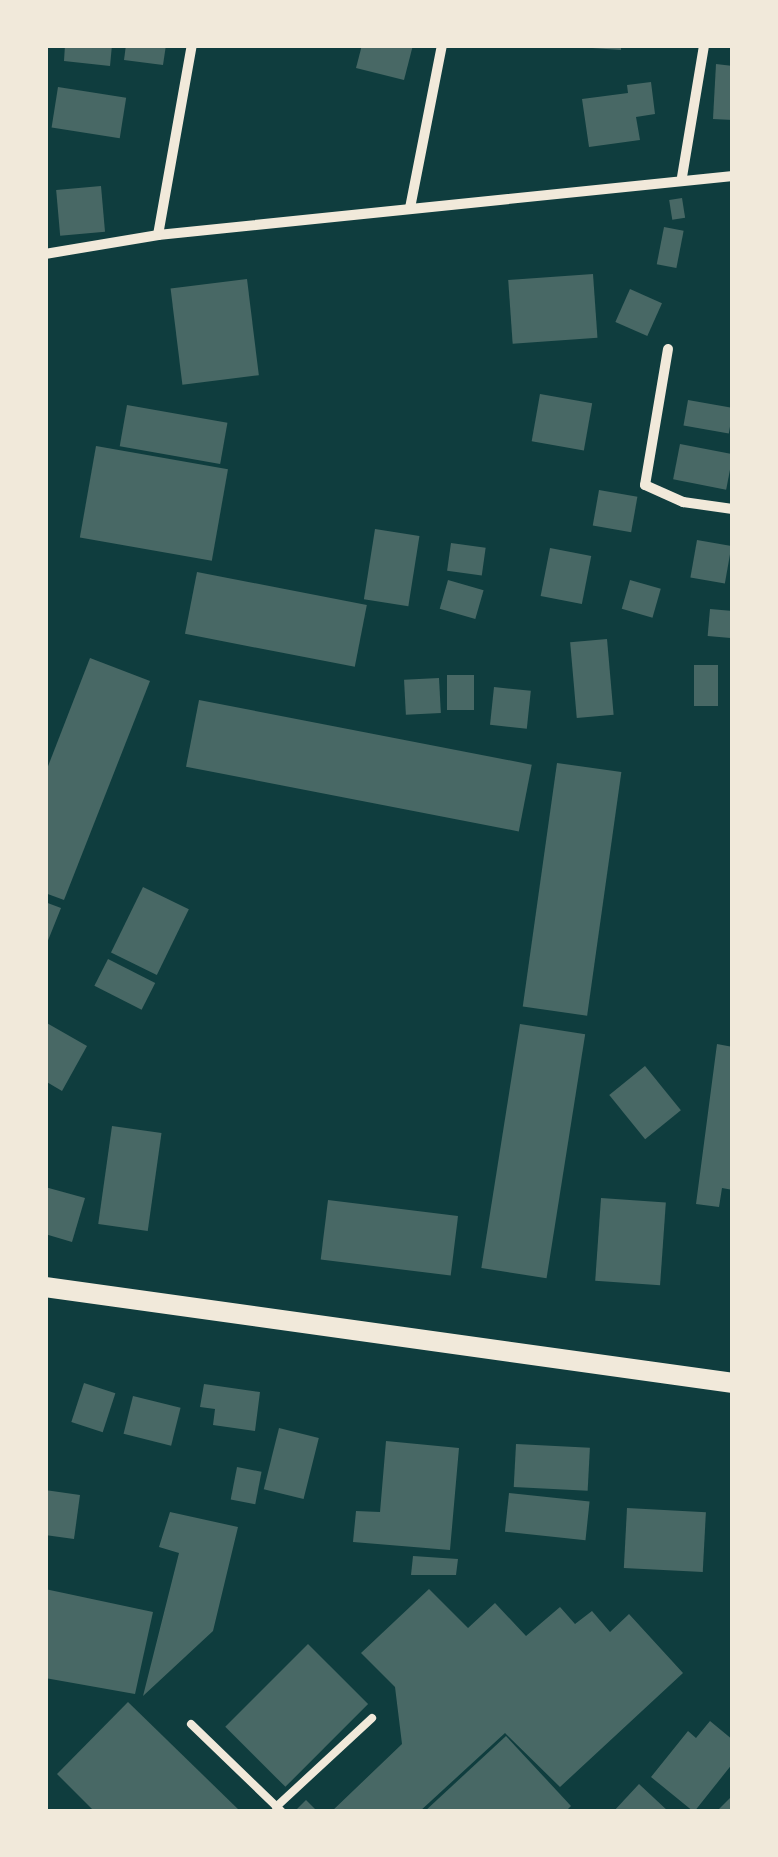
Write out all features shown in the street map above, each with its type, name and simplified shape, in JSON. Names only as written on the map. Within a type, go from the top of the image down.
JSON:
[{"type":"main road","points":[[45,1287],[733,1383]]},
{"type":"street","points":[[158,235],[192,45]]},
{"type":"street","points":[[410,208],[442,45]]},
{"type":"street","points":[[682,177],[704,45]]},
{"type":"street","points":[[45,254],[158,235],[682,177],[733,176]]},
{"type":"street","points":[[668,349],[645,485],[683,502],[733,508]]},
{"type":"lane","points":[[190,1724],[279,1810],[372,1718]]},
{"type":"building","points":[[65,45],[112,45],[110,66],[64,61]]},
{"type":"building","points":[[126,45],[166,45],[163,65],[124,60]]},
{"type":"building","points":[[362,45],[413,45],[404,80],[356,68]]},
{"type":"building","points":[[621,45],[621,50],[592,48]]},
{"type":"building","points":[[716,64],[733,66],[733,120],[713,119]]},
{"type":"building","points":[[651,82],[655,114],[636,117],[640,140],[589,147],[582,99],[628,93],[627,85]]},
{"type":"building","points":[[58,87],[126,98],[120,138],[52,127]]},
{"type":"building","points":[[101,186],[105,232],[60,236],[56,190]]},
{"type":"building","points":[[682,198],[685,218],[672,220],[669,200]]},
{"type":"building","points":[[664,227],[684,231],[676,268],[657,264]]},
{"type":"building","points":[[593,274],[597,338],[513,344],[508,280]]},
{"type":"building","points":[[247,279],[259,375],[182,385],[171,288]]},
{"type":"building","points":[[630,289],[662,303],[647,336],[615,322]]},
{"type":"building","points":[[540,394],[592,403],[584,450],[532,441]]},
{"type":"building","points":[[688,400],[733,408],[729,434],[683,426]]},
{"type":"building","points":[[127,405],[227,423],[220,464],[120,446]]},
{"type":"building","points":[[680,444],[733,454],[726,490],[673,479]]},
{"type":"building","points":[[96,446],[228,469],[212,561],[80,538]]},
{"type":"building","points":[[599,490],[637,497],[631,532],[593,525]]},
{"type":"building","points":[[375,529],[419,536],[408,606],[364,599]]},
{"type":"building","points":[[697,540],[731,546],[725,584],[690,577]]},
{"type":"building","points":[[451,543],[486,548],[482,576],[447,571]]},
{"type":"building","points":[[550,548],[591,556],[582,604],[541,596]]},
{"type":"building","points":[[197,572],[367,605],[355,667],[185,634]]},
{"type":"building","points":[[448,580],[484,590],[475,619],[440,609]]},
{"type":"building","points":[[630,580],[661,589],[652,618],[622,609]]},
{"type":"building","points":[[710,609],[733,611],[731,638],[708,636]]},
{"type":"building","points":[[607,639],[614,715],[577,718],[570,642]]},
{"type":"building","points":[[90,658],[150,681],[64,900],[45,893],[45,774]]},
{"type":"building","points":[[694,665],[718,665],[718,706],[694,706]]},
{"type":"building","points":[[447,675],[474,675],[474,710],[447,710]]},
{"type":"building","points":[[439,678],[441,713],[406,715],[404,680]]},
{"type":"building","points":[[494,687],[531,691],[527,729],[490,725]]},
{"type":"building","points":[[199,700],[532,765],[519,831],[186,767]]},
{"type":"building","points":[[557,763],[621,772],[587,1016],[523,1007]]},
{"type":"building","points":[[143,887],[189,909],[157,975],[111,953]]},
{"type":"building","points":[[45,902],[61,908],[45,948]]},
{"type":"building","points":[[108,959],[155,983],[142,1010],[94,986]]},
{"type":"building","points":[[45,1022],[87,1046],[62,1091],[45,1081]]},
{"type":"building","points":[[520,1024],[585,1034],[547,1278],[481,1268]]},
{"type":"building","points":[[717,1044],[733,1047],[733,1190],[722,1188],[719,1207],[696,1204]]},
{"type":"building","points":[[645,1066],[681,1110],[645,1139],[609,1095]]},
{"type":"building","points":[[112,1126],[162,1133],[148,1231],[98,1224]]},
{"type":"building","points":[[45,1187],[85,1198],[72,1242],[45,1234]]},
{"type":"building","points":[[601,1198],[666,1203],[660,1285],[595,1281]]},
{"type":"building","points":[[328,1200],[458,1216],[451,1276],[321,1260]]},
{"type":"building","points":[[84,1383],[115,1393],[103,1432],[71,1422]]},
{"type":"building","points":[[204,1384],[260,1392],[255,1431],[213,1425],[215,1409],[200,1407]]},
{"type":"building","points":[[133,1396],[181,1408],[171,1446],[124,1434]]},
{"type":"building","points":[[279,1428],[319,1438],[304,1499],[264,1489]]},
{"type":"building","points":[[386,1441],[459,1448],[450,1550],[353,1542],[356,1511],[380,1512]]},
{"type":"building","points":[[516,1444],[590,1448],[588,1491],[514,1487]]},
{"type":"building","points":[[237,1467],[262,1472],[255,1504],[231,1499]]},
{"type":"building","points":[[45,1490],[80,1495],[74,1539],[45,1535]]},
{"type":"building","points":[[509,1493],[590,1501],[585,1540],[505,1532]]},
{"type":"building","points":[[627,1508],[706,1512],[703,1572],[624,1568]]},
{"type":"building","points":[[170,1512],[238,1527],[213,1631],[143,1696],[179,1553],[159,1547]]},
{"type":"building","points":[[413,1556],[458,1559],[456,1575],[411,1575]]},
{"type":"building","points":[[45,1589],[153,1612],[135,1694],[45,1678]]},
{"type":"building","points":[[429,1589],[468,1628],[495,1603],[526,1636],[560,1607],[575,1624],[592,1611],[610,1632],[629,1614],[683,1673],[560,1787],[505,1733],[419,1812],[331,1812],[402,1744],[395,1687],[361,1653]]},
{"type":"building","points":[[308,1644],[368,1704],[285,1787],[225,1727]]},
{"type":"building","points":[[128,1702],[241,1812],[95,1812],[57,1774]]},
{"type":"building","points":[[710,1721],[733,1740],[733,1763],[694,1812],[651,1777],[688,1731],[696,1738]]},
{"type":"building","points":[[506,1736],[571,1806],[565,1812],[424,1812]]},
{"type":"building","points":[[639,1784],[669,1812],[613,1812]]},
{"type":"building","points":[[733,1795],[733,1812],[716,1812]]},
{"type":"building","points":[[306,1800],[318,1812],[294,1812]]}]
